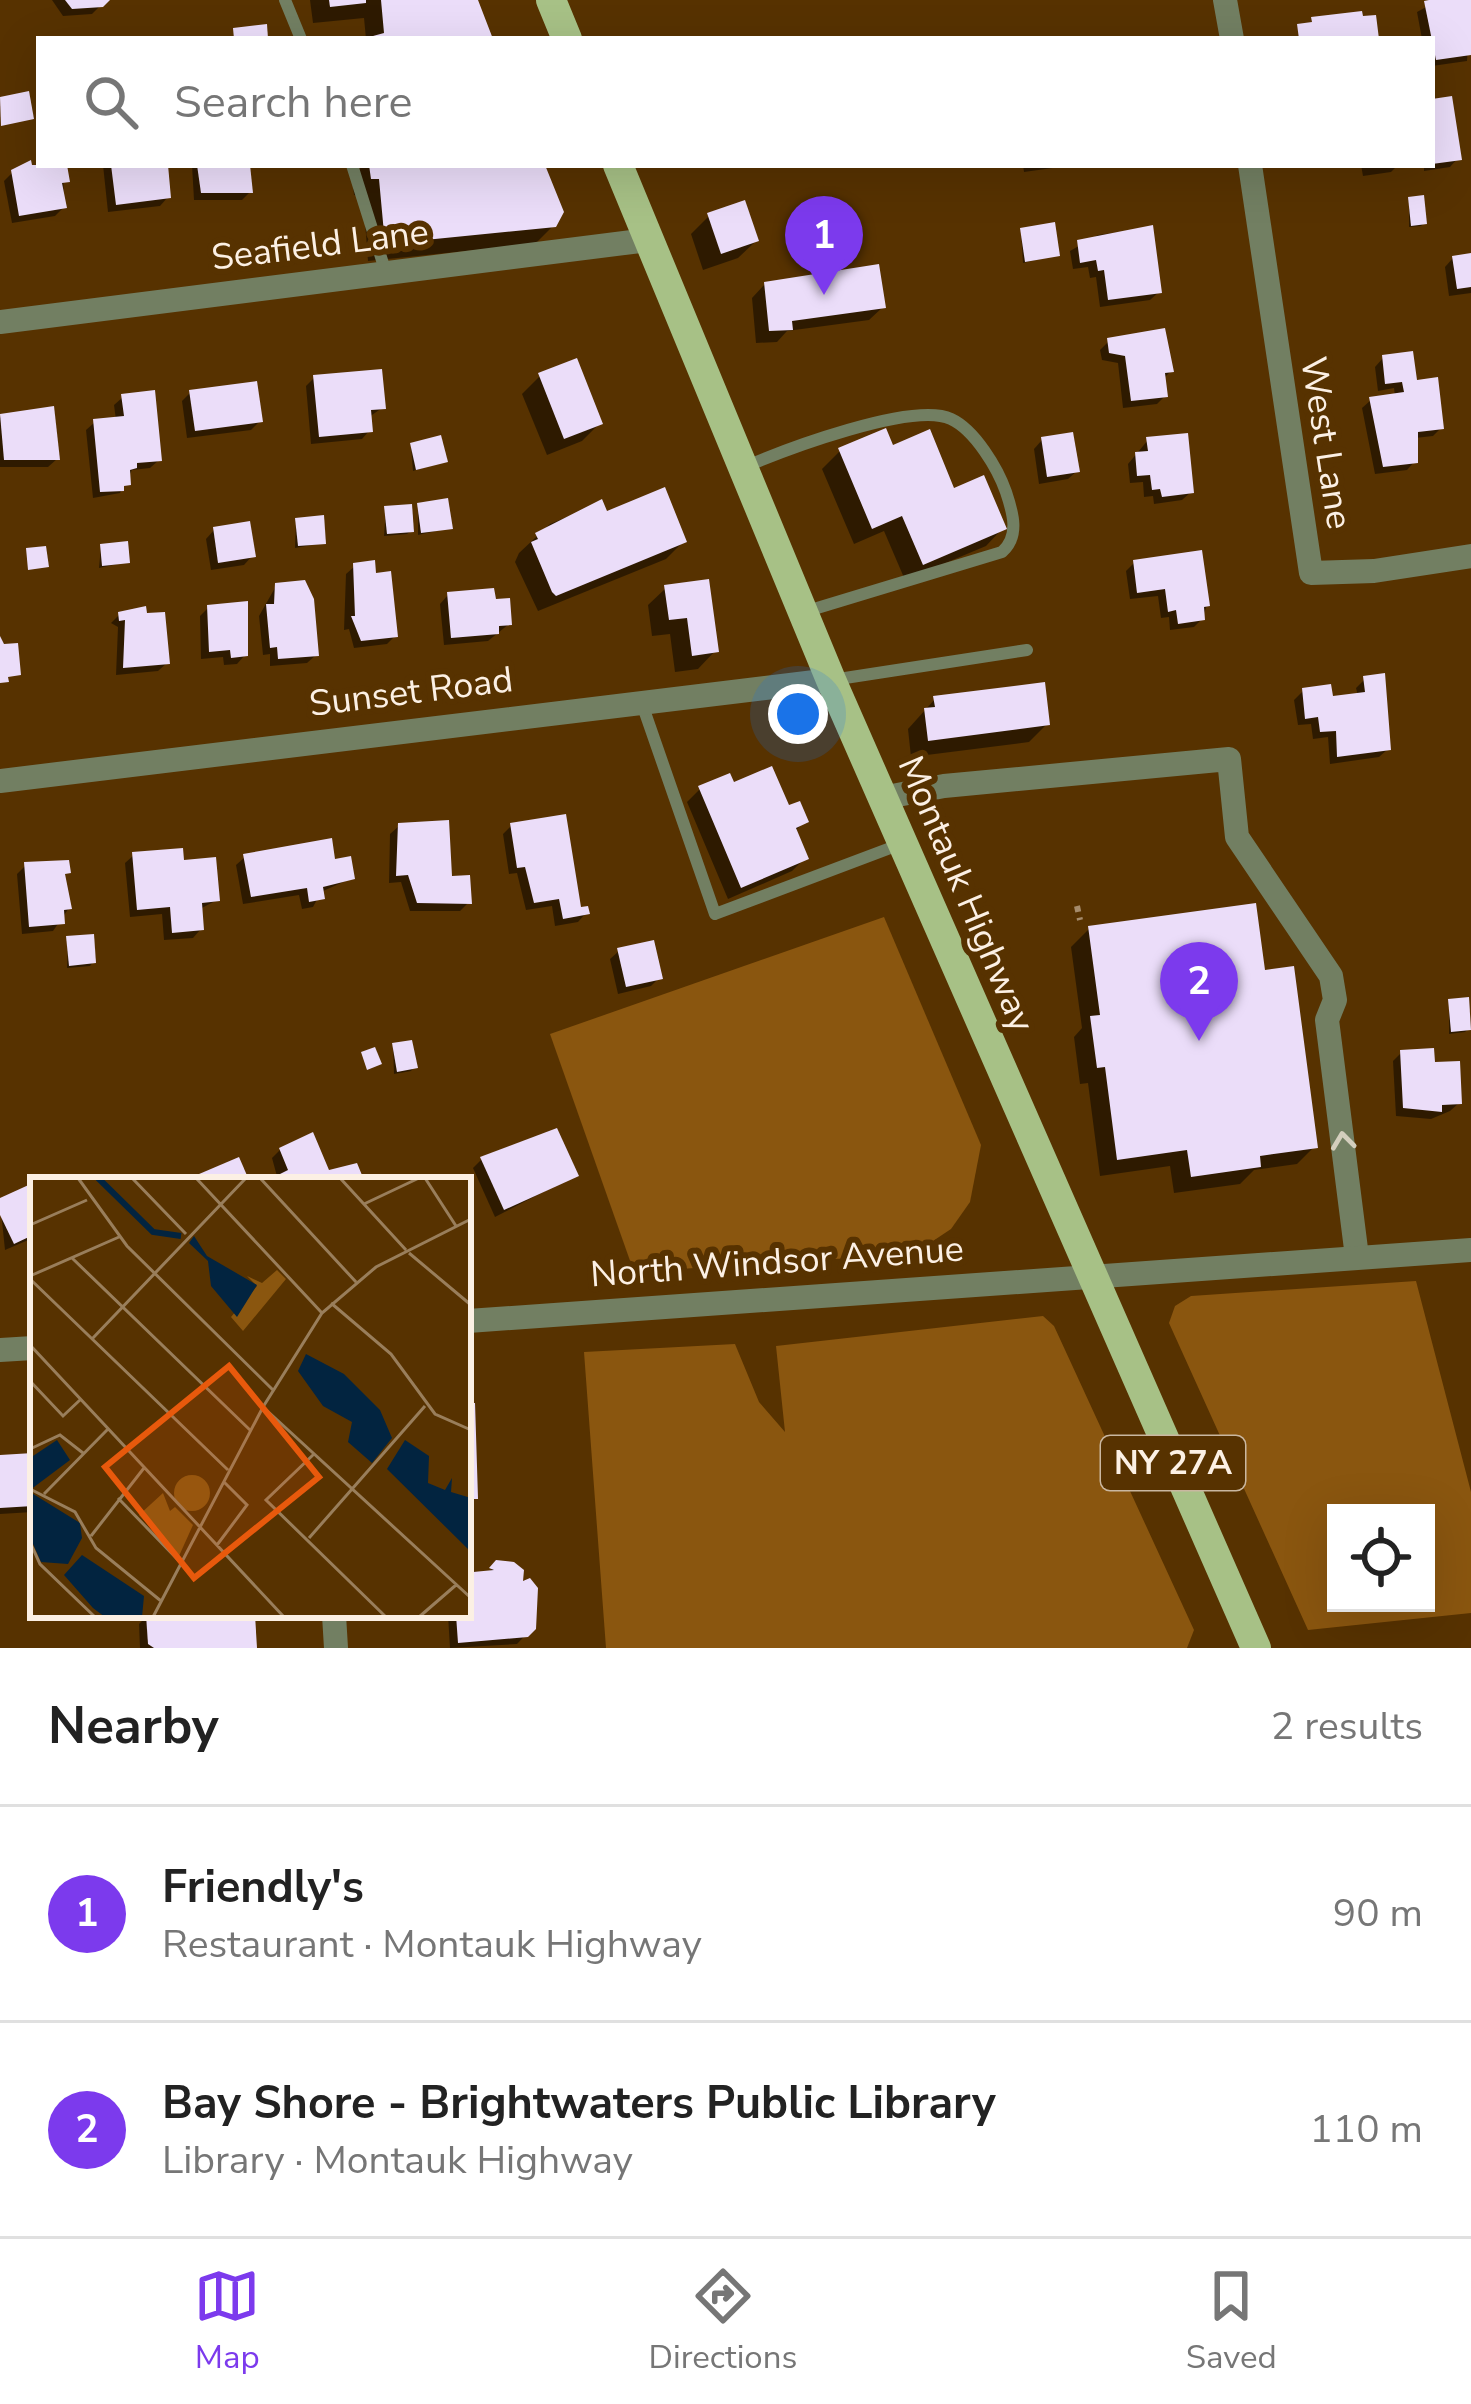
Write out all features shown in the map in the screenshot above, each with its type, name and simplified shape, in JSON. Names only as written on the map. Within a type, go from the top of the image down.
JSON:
[{"type":"main road","points":[[551,0],[566,36]]},
{"type":"main road","name":"Montauk Highway","points":[[619,168],[882,799],[1256,1648]]},
{"type":"street","points":[[1226,0],[1232,36]]},
{"type":"street","name":"West Lane","points":[[1250,168],[1311,573],[1374,571],[1471,556]]},
{"type":"street","name":"Seafield Lane","points":[[0,322],[648,240]]},
{"type":"street","name":"Sunset Road","points":[[0,782],[831,680]]},
{"type":"street","points":[[882,799],[944,786],[1229,759],[1237,837],[1330,976],[1335,1000],[1327,1020],[1358,1257]]},
{"type":"street","name":"North Windsor Avenue","points":[[471,1321],[1471,1250]]},
{"type":"street","points":[[0,1350],[30,1348]]},
{"type":"street","points":[[334,1618],[336,1648]]},
{"type":"lane","points":[[285,0],[300,36]]},
{"type":"lane","points":[[353,168],[386,273]]},
{"type":"lane","points":[[743,468],[816,438],[934,416],[955,420],[998,469],[1014,524],[1010,544],[1001,552],[803,612]]},
{"type":"lane","points":[[831,680],[1027,650]]},
{"type":"lane","points":[[641,700],[715,914],[902,843]]},
{"type":"path","points":[[1077,906],[1080,920]]},
{"type":"shaded area","points":[[884,917],[981,1145],[970,1202],[951,1229],[921,1249],[896,1255],[634,1272],[550,1034]]},
{"type":"shaded area","points":[[1416,1281],[1471,1492],[1471,1613],[1308,1630],[1169,1323],[1175,1306],[1191,1296]]},
{"type":"shaded area","points":[[1043,1316],[1054,1326],[1194,1630],[1187,1648],[606,1648],[584,1352],[735,1344],[759,1402],[785,1432],[776,1346]]},
{"type":"building","points":[[65,0],[110,0],[103,7],[72,9]]},
{"type":"building","points":[[329,0],[366,0],[366,3],[330,7]]},
{"type":"building","points":[[381,0],[478,0],[492,36],[373,36],[384,33]]},
{"type":"building","points":[[1471,0],[1471,55],[1436,60],[1435,36],[1431,36],[1424,1]]},
{"type":"building","points":[[1362,11],[1363,16],[1376,15],[1379,36],[1299,36],[1297,24],[1312,22],[1311,17]]},
{"type":"building","points":[[267,24],[268,36],[234,36],[233,28]]},
{"type":"building","points":[[29,91],[34,119],[1,126],[0,97]]},
{"type":"building","points":[[1452,96],[1462,160],[1435,164],[1435,99]]},
{"type":"building","points":[[31,160],[36,168],[68,168],[70,182],[62,183],[67,208],[19,216],[11,170]]},
{"type":"building","points":[[111,168],[168,168],[171,198],[116,205]]},
{"type":"building","points":[[197,168],[250,168],[253,193],[201,193]]},
{"type":"building","points":[[369,168],[546,168],[564,212],[556,227],[385,244],[379,179],[371,179]]},
{"type":"building","points":[[1424,195],[1427,224],[1411,226],[1408,197]]},
{"type":"building","points":[[745,200],[759,241],[721,254],[707,213]]},
{"type":"building","points":[[1055,222],[1060,256],[1025,262],[1020,228]]},
{"type":"building","points":[[1153,225],[1162,293],[1108,300],[1104,270],[1098,271],[1096,260],[1080,263],[1077,240]]},
{"type":"building","points":[[1471,253],[1471,287],[1457,289],[1452,256]]},
{"type":"building","points":[[879,264],[886,308],[792,321],[793,330],[769,331],[764,282]]},
{"type":"building","points":[[1165,328],[1174,372],[1165,373],[1168,397],[1131,401],[1125,356],[1109,353],[1107,338]]},
{"type":"building","points":[[1413,351],[1417,380],[1438,377],[1444,429],[1418,432],[1418,463],[1383,467],[1369,397],[1404,392],[1402,382],[1385,384],[1382,355]]},
{"type":"building","points":[[577,358],[603,424],[564,439],[538,373]]},
{"type":"building","points":[[382,369],[386,409],[371,410],[373,432],[319,437],[313,375]]},
{"type":"building","points":[[257,381],[263,422],[195,431],[189,390]]},
{"type":"building","points":[[155,390],[162,461],[137,463],[130,470],[131,485],[124,486],[124,491],[100,492],[93,419],[124,416],[121,394]]},
{"type":"building","points":[[54,406],[60,460],[4,460],[0,414]]},
{"type":"building","points":[[886,428],[893,445],[930,429],[954,488],[984,475],[1007,529],[923,565],[902,516],[872,529],[838,448]]},
{"type":"building","points":[[1073,432],[1080,472],[1047,477],[1041,437]]},
{"type":"building","points":[[1188,433],[1194,493],[1162,497],[1160,489],[1152,490],[1150,475],[1137,476],[1135,452],[1148,451],[1146,437]]},
{"type":"building","points":[[441,435],[448,462],[416,470],[410,443]]},
{"type":"building","points":[[665,487],[687,542],[556,596],[552,592],[531,542],[538,539],[535,533],[602,499],[607,511]]},
{"type":"building","points":[[448,498],[453,529],[421,533],[417,503]]},
{"type":"building","points":[[412,504],[414,532],[387,534],[384,506]]},
{"type":"building","points":[[324,515],[326,544],[298,546],[295,518]]},
{"type":"building","points":[[250,521],[256,557],[218,563],[213,527]]},
{"type":"building","points":[[128,541],[130,563],[102,566],[100,544]]},
{"type":"building","points":[[46,546],[49,567],[28,570],[26,548]]},
{"type":"building","points":[[1202,550],[1210,606],[1204,607],[1205,620],[1178,624],[1176,610],[1168,612],[1165,589],[1137,593],[1133,560]]},
{"type":"building","points":[[375,560],[376,573],[391,571],[398,637],[361,641],[351,616],[355,616],[353,563]]},
{"type":"building","points":[[709,579],[719,652],[692,656],[687,618],[669,620],[664,585]]},
{"type":"building","points":[[305,580],[314,599],[319,656],[278,659],[277,647],[270,648],[266,604],[274,604],[275,583]]},
{"type":"building","points":[[494,588],[496,599],[510,598],[512,625],[499,626],[499,634],[451,638],[447,592]]},
{"type":"building","points":[[248,601],[248,656],[231,658],[230,650],[209,652],[207,605]]},
{"type":"building","points":[[146,606],[147,613],[165,612],[170,664],[123,668],[125,620],[119,621],[118,612]]},
{"type":"building","points":[[0,636],[4,644],[18,643],[21,675],[0,683]]},
{"type":"building","points":[[1385,673],[1391,750],[1337,757],[1336,731],[1320,732],[1318,717],[1305,719],[1302,688],[1331,684],[1333,696],[1365,692],[1363,676]]},
{"type":"building","points":[[1045,682],[1050,725],[928,741],[924,708],[935,707],[933,696]]},
{"type":"building","points":[[772,766],[789,805],[800,801],[809,822],[796,828],[809,859],[741,888],[698,786],[730,773],[734,782]]},
{"type":"building","points":[[566,814],[581,907],[588,906],[590,914],[563,919],[559,899],[534,903],[525,867],[517,868],[510,823]]},
{"type":"building","points":[[449,820],[452,876],[470,875],[472,904],[417,903],[408,875],[396,876],[398,823]]},
{"type":"building","points":[[332,838],[335,859],[351,856],[355,879],[323,887],[325,899],[309,902],[307,888],[251,897],[243,854]]},
{"type":"building","points":[[183,848],[184,860],[216,857],[220,901],[202,903],[204,930],[172,933],[170,907],[137,910],[132,852]]},
{"type":"building","points":[[69,860],[71,873],[65,874],[72,909],[64,910],[65,924],[29,927],[24,862]]},
{"type":"building","points":[[1256,903],[1265,970],[1294,966],[1318,1148],[1260,1156],[1261,1167],[1191,1177],[1187,1150],[1117,1160],[1105,1067],[1097,1068],[1090,1016],[1100,1015],[1088,926]]},
{"type":"building","points":[[94,934],[96,963],[69,966],[66,936]]},
{"type":"building","points":[[654,940],[663,979],[626,987],[617,948]]},
{"type":"building","points":[[1469,997],[1471,1030],[1451,1032],[1448,999]]},
{"type":"building","points":[[412,1040],[418,1068],[397,1072],[392,1043]]},
{"type":"building","points":[[375,1047],[382,1064],[367,1070],[361,1052]]},
{"type":"building","points":[[1434,1048],[1435,1062],[1460,1061],[1462,1104],[1442,1105],[1442,1112],[1403,1108],[1400,1050]]},
{"type":"building","points":[[557,1128],[579,1176],[504,1210],[480,1157]]},
{"type":"building","points":[[313,1132],[329,1170],[357,1163],[363,1177],[282,1177],[288,1170],[279,1148]]},
{"type":"building","points":[[239,1157],[248,1177],[192,1177]]},
{"type":"building","points":[[30,1184],[30,1236],[14,1244],[0,1215],[0,1198]]},
{"type":"building","points":[[471,1403],[475,1403],[478,1499],[471,1499]]},
{"type":"building","points":[[30,1453],[30,1506],[0,1508],[0,1455]]},
{"type":"building","points":[[496,1560],[514,1562],[524,1570],[523,1581],[530,1578],[538,1588],[536,1629],[528,1637],[458,1643],[456,1618],[471,1618],[471,1569],[494,1570],[489,1568]]},
{"type":"building","points":[[146,1618],[255,1618],[257,1648],[154,1648],[148,1644]]},
{"type":"place","name":"Friendly's","points":[[824,295]]},
{"type":"place","name":"Bay Shore - Brightwaters Public Library","points":[[1199,1041]]}]
